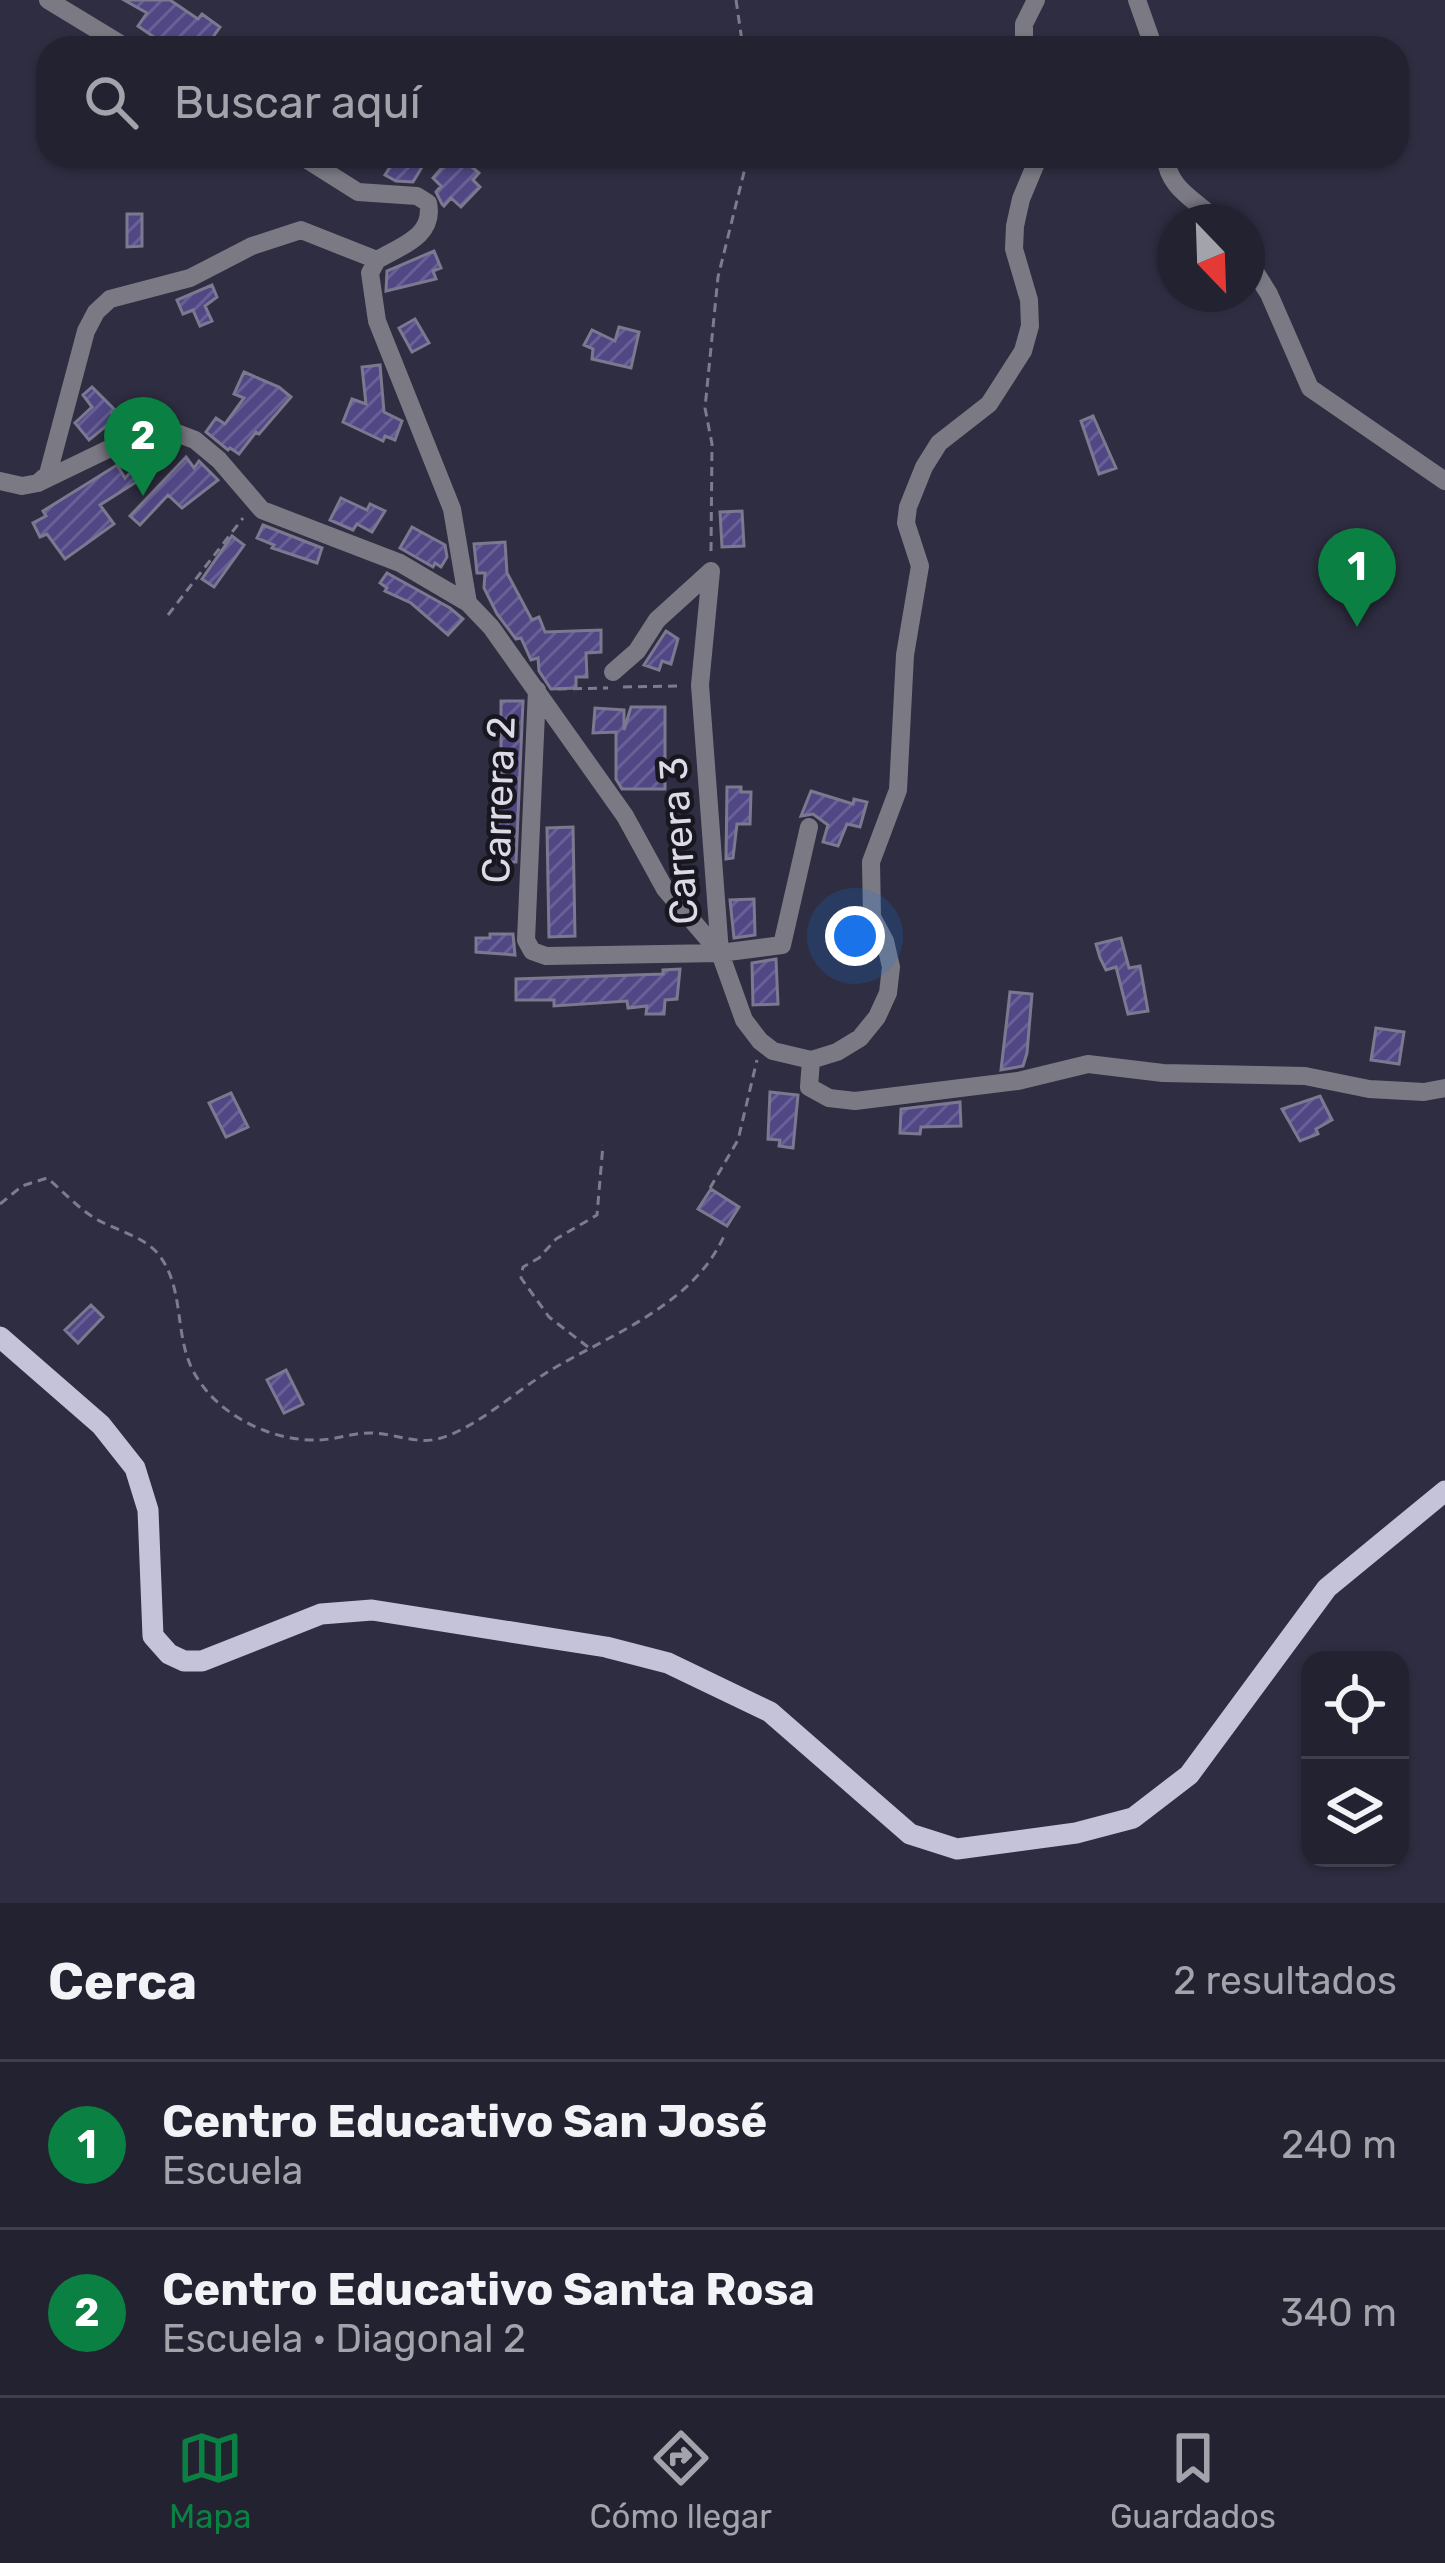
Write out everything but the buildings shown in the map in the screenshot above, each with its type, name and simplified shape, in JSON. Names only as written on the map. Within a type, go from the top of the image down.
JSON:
[{"type":"main road","points":[[0,1337],[101,1425],[135,1468],[148,1510],[153,1636],[169,1654],[184,1661],[202,1661],[321,1614],[372,1610],[606,1647],[668,1663],[770,1712],[910,1834],[956,1849],[1076,1833],[1133,1818],[1189,1775],[1327,1588],[1445,1491]]},
{"type":"street","points":[[48,0],[107,36]]},
{"type":"street","points":[[1024,36],[1024,24],[1036,0]]},
{"type":"street","points":[[1137,0],[1150,36]]},
{"type":"street","points":[[320,168],[358,192],[417,196],[428,203],[430,215],[420,235],[377,260],[370,273],[377,321],[452,509],[468,603]]},
{"type":"street","points":[[760,1041],[773,1051],[811,1060],[838,1052],[860,1038],[888,993],[885,940],[872,917],[871,862],[898,790],[905,655],[920,566],[906,523],[908,507],[939,443],[989,404],[1023,351],[1029,313],[1014,249],[1015,226],[1034,168]]},
{"type":"street","points":[[1168,168],[1170,179],[1195,204]]},
{"type":"street","points":[[38,483],[48,473],[86,331],[110,298],[190,278],[252,246],[302,230],[377,260]]},
{"type":"street","points":[[1265,288],[1310,388],[1445,481]]},
{"type":"street","points":[[0,481],[22,486],[38,483],[124,441],[174,432],[195,440],[219,460],[262,509],[400,562],[468,603]]},
{"type":"street","points":[[613,672],[637,651],[657,620],[711,571]]},
{"type":"street","name":"Carrera 3","points":[[711,571],[700,685],[720,953],[744,1020],[760,1041]]},
{"type":"street","name":"Carrera 2","points":[[468,603],[537,690],[526,940],[532,952],[546,956],[720,953]]},
{"type":"street","points":[[537,690],[626,816],[664,889],[720,953],[782,945],[809,826]]},
{"type":"street","points":[[811,1060],[809,1087],[829,1098],[855,1101],[1018,1081],[1088,1064],[1163,1073],[1305,1076],[1369,1089],[1424,1092],[1445,1088]]},
{"type":"path","points":[[736,0],[741,36]]},
{"type":"path","points":[[711,571],[712,444],[706,408],[718,277],[745,168]]},
{"type":"path","points":[[168,615],[256,503]]},
{"type":"path","points":[[710,1188],[738,1141],[760,1041]]},
{"type":"path","points":[[589,1348],[549,1317],[521,1279],[524,1267],[556,1239],[597,1215],[603,1145]]},
{"type":"path","points":[[0,1204],[22,1186],[47,1178],[99,1221],[154,1249],[173,1283],[185,1352],[196,1377],[219,1403],[254,1427],[294,1440],[366,1432],[439,1439],[649,1317],[698,1274],[724,1236]]},
{"type":"place","name":"Centro Educativo Santa Rosa","points":[[143,496]]},
{"type":"place","name":"Centro Educativo San José","points":[[1357,627]]}]
